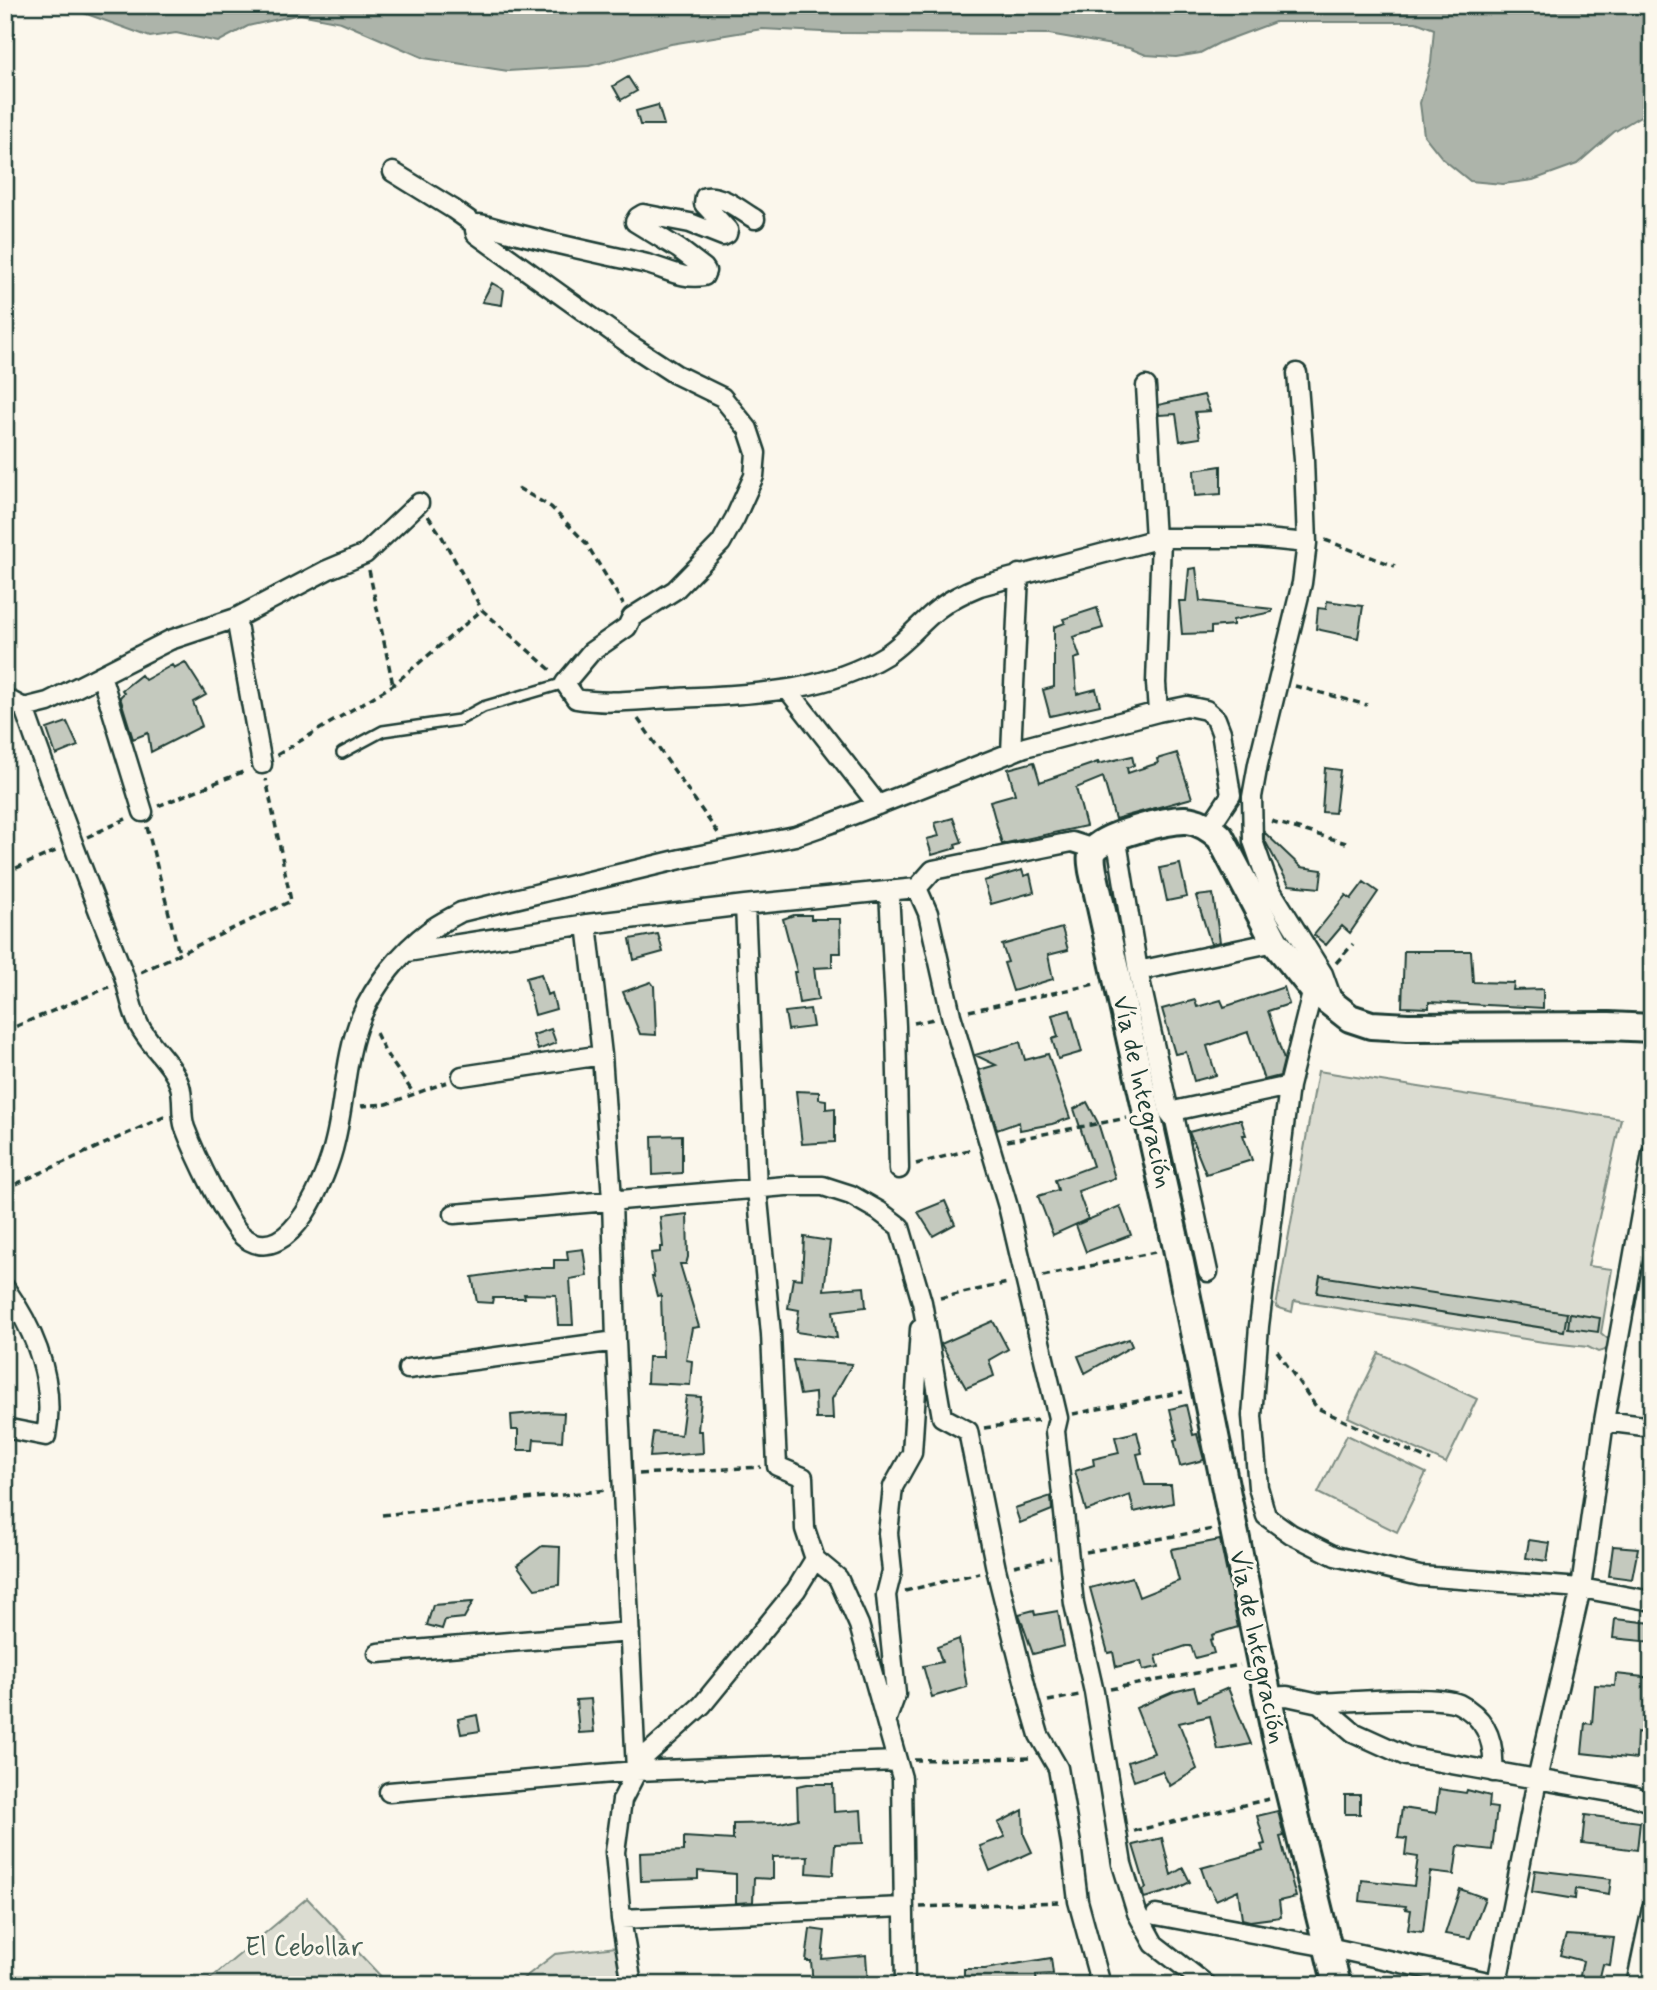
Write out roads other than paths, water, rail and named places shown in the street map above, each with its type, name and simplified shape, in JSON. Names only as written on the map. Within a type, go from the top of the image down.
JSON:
[{"type":"main road","points":[[1105,842],[1178,820],[1209,828],[1220,836],[1275,942],[1318,981],[1334,1006],[1350,1018],[1371,1025],[1609,1026],[1650,1034]]},
{"type":"main road","name":"Vía de Integración","points":[[1105,842],[1093,872],[1128,975],[1157,1113],[1178,1248],[1259,1661],[1289,1795],[1337,1985]]},
{"type":"street","points":[[393,172],[477,226],[485,225],[531,239],[653,265],[683,276],[700,277],[704,276],[706,271],[679,249],[635,222],[638,217],[643,215],[690,223],[723,236],[728,230],[704,204],[705,197],[711,196],[755,219]]},
{"type":"street","points":[[477,226],[476,234],[632,346],[676,374],[722,397],[748,429],[756,453],[754,476],[721,543],[675,590],[632,617],[627,627],[591,652],[565,683],[576,699],[601,703],[626,702],[741,696],[788,690],[819,683],[887,655],[939,608],[959,595],[1019,574],[1158,538],[1307,539]]},
{"type":"street","points":[[1297,373],[1307,539],[1302,583],[1276,681],[1258,764],[1252,797],[1252,815],[1253,841],[1270,889],[1318,981],[1289,1086],[1259,1326],[1252,1416],[1258,1487],[1266,1516],[1291,1534],[1335,1556],[1420,1576],[1581,1588],[1652,1601]]},
{"type":"street","points":[[1146,386],[1158,538],[1158,712]]},
{"type":"street","points":[[5,698],[24,708],[47,702],[170,640],[236,618],[327,570],[365,554],[419,503]]},
{"type":"street","points":[[1011,753],[1019,574]]},
{"type":"street","points":[[236,618],[262,764]]},
{"type":"street","points":[[102,675],[143,812]]},
{"type":"street","points":[[788,690],[878,805]]},
{"type":"street","points":[[24,708],[71,844],[126,980],[139,1025],[175,1076],[181,1090],[183,1121],[199,1162],[234,1226],[243,1237],[254,1243],[267,1245],[283,1238],[299,1225],[314,1196],[335,1143],[352,1049],[361,1017],[369,1003],[383,979],[407,952],[430,930],[461,912],[681,859],[795,835],[1011,753],[1187,706],[1206,710],[1216,719],[1221,732],[1231,795],[1209,828]]},
{"type":"street","points":[[407,952],[587,924],[917,888],[933,870],[1072,842],[1105,842]]},
{"type":"street","points":[[917,888],[928,913],[951,1015],[1009,1210],[1058,1418],[1055,1431],[1074,1604],[1094,1692],[1122,1864],[1137,1913],[1154,1944],[1207,1985]]},
{"type":"street","points":[[889,891],[896,1026],[899,1169]]},
{"type":"street","points":[[745,905],[757,1189],[771,1334],[777,1466],[803,1477],[805,1529],[815,1559],[838,1578],[859,1625],[902,1778],[905,1985]]},
{"type":"street","points":[[587,924],[612,1199],[636,1771]]},
{"type":"street","points":[[1128,975],[1275,942]]},
{"type":"street","points":[[462,1076],[601,1055]]},
{"type":"street","points":[[1157,1113],[1289,1086]]},
{"type":"street","points":[[1157,1113],[1175,1120],[1208,1272]]},
{"type":"street","points":[[1156,1915],[1328,1947],[1455,1979],[1499,1984],[1537,1780],[1581,1588],[1604,1421],[1643,1251],[1652,1153]]},
{"type":"street","points":[[454,1214],[786,1185],[823,1185],[851,1195],[900,1227],[922,1301],[943,1417],[968,1431],[996,1569],[1030,1704],[1039,1735],[1058,1768],[1079,1901],[1101,1985]]},
{"type":"street","points":[[5,1288],[25,1317],[42,1360],[51,1410],[46,1436],[5,1428]]},
{"type":"street","points":[[886,1721],[896,1695],[886,1595],[892,1571],[888,1533],[893,1487],[912,1453],[922,1301]]},
{"type":"street","points":[[408,1369],[616,1341]]},
{"type":"street","points":[[1604,1421],[1652,1427]]},
{"type":"street","points":[[632,1985],[621,1919],[615,1852],[622,1800],[644,1757],[702,1705],[796,1590],[815,1559]]},
{"type":"street","points":[[378,1653],[630,1632]]},
{"type":"street","points":[[1267,1697],[1287,1696],[1319,1703],[1429,1700],[1458,1703],[1474,1714],[1489,1733],[1494,1752],[1493,1772]]},
{"type":"street","points":[[1319,1703],[1353,1732],[1405,1756],[1633,1796],[1652,1803]]},
{"type":"street","points":[[389,1792],[636,1771],[897,1761]]},
{"type":"street","points":[[1633,1796],[1652,1794]]},
{"type":"street","points":[[621,1919],[904,1907]]},
{"type":"street","points":[[1636,1985],[1652,1908]]},
{"type":"lane","points":[[342,753],[383,731],[459,720],[483,707],[565,683]]},
{"type":"park label","name":"El Cebollar","points":[[304,1948]]}]
